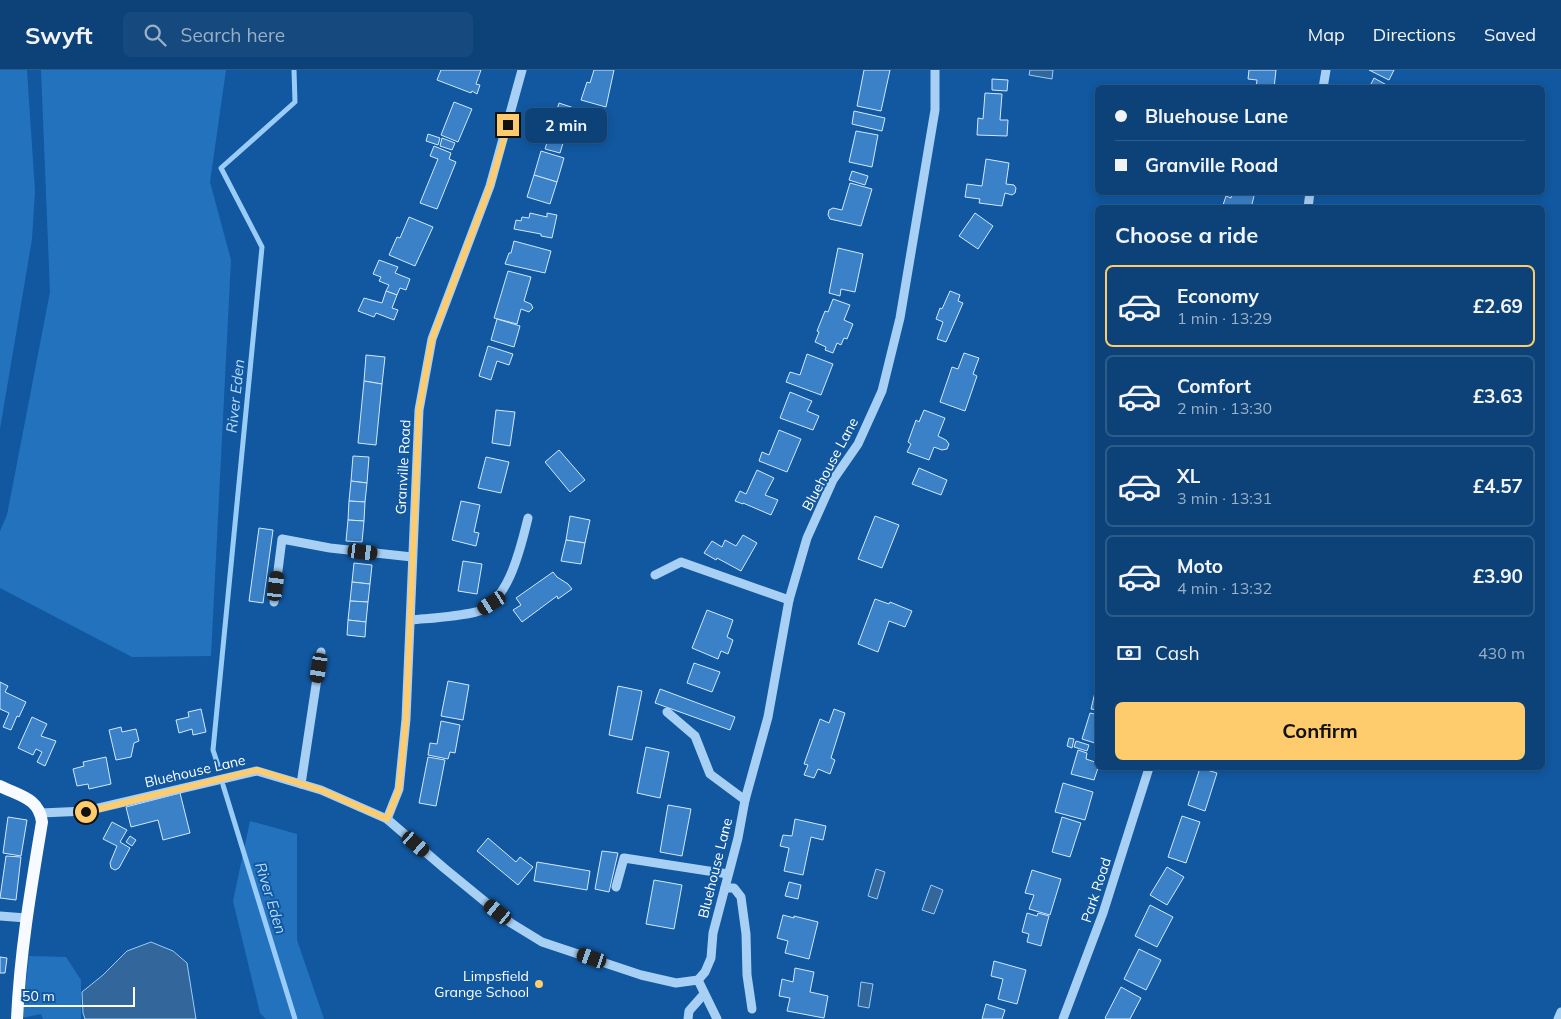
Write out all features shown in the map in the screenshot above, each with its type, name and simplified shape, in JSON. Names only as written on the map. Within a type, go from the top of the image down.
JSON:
[{"type":"main road","points":[[0,786],[36,804],[41,813],[42,822],[26,918],[19,975],[17,1019]]},
{"type":"street","name":"Granville Road","points":[[387,819],[399,789],[406,719],[419,410],[432,339],[490,186],[522,70]]},
{"type":"street","name":"Bluehouse Lane","points":[[41,813],[86,812],[257,770],[321,790],[387,819],[511,923],[542,942],[640,975],[676,983],[698,980],[705,972],[711,958],[713,933],[738,838],[745,800],[768,717],[789,600],[810,530],[833,480],[858,444],[882,391],[900,318],[935,110],[935,70]]},
{"type":"street","points":[[1324,85],[1326,70]]},
{"type":"street","points":[[411,620],[478,612],[492,603],[502,590],[519,555],[528,518]]},
{"type":"street","points":[[274,602],[282,540],[330,548],[412,557]]},
{"type":"street","points":[[655,576],[681,562],[789,600]]},
{"type":"street","points":[[302,784],[321,652]]},
{"type":"street","points":[[667,712],[695,736],[710,774],[745,800]]},
{"type":"street","name":"Park Road","points":[[1063,1019],[1103,913],[1148,770]]},
{"type":"street","points":[[616,887],[624,858],[728,874]]},
{"type":"street","points":[[725,888],[734,888],[741,897],[746,934],[747,975],[752,1008]]},
{"type":"street","points":[[0,916],[26,918]]},
{"type":"street","points":[[698,980],[717,1019]]},
{"type":"street","points":[[688,1019],[689,1011],[704,994]]},
{"type":"street","points":[[1558,1019],[1561,1012]]},
{"type":"shaded area","points":[[0,70],[27,70],[35,191],[32,239],[0,429]]},
{"type":"shaded area","points":[[41,70],[226,70],[210,182],[231,260],[211,656],[132,657],[0,588],[0,531],[7,515],[50,292]]},
{"type":"shaded area","points":[[1030,70],[1053,70],[1052,79],[1029,75]]},
{"type":"shaded area","points":[[250,821],[297,834],[297,940],[324,1019],[266,1019],[260,1013],[233,901]]},
{"type":"shaded area","points":[[876,869],[885,872],[877,899],[868,896]]},
{"type":"shaded area","points":[[931,885],[943,890],[934,914],[922,910]]},
{"type":"shaded area","points":[[151,942],[173,951],[187,963],[196,1019],[85,1019],[82,992],[103,975],[127,951]]},
{"type":"shaded area","points":[[29,956],[66,957],[81,980],[81,1019],[43,1019],[41,1014],[22,1018]]},
{"type":"shaded area","points":[[861,982],[873,984],[869,1008],[858,1006]]},
{"type":"building","points":[[441,70],[481,70],[476,84],[480,85],[477,94],[437,80]]},
{"type":"building","points":[[594,70],[614,70],[606,107],[581,100],[587,82],[590,83]]},
{"type":"building","points":[[864,70],[890,70],[881,111],[857,106]]},
{"type":"building","points":[[1249,70],[1276,70],[1274,85],[1256,85],[1257,80],[1248,79]]},
{"type":"building","points":[[1369,70],[1394,70],[1389,80]]},
{"type":"building","points":[[1374,78],[1387,85],[1370,85]]},
{"type":"building","points":[[992,79],[1008,80],[1007,91],[992,90]]},
{"type":"building","points":[[985,93],[1002,94],[1000,120],[1008,120],[1007,136],[977,135],[978,118],[983,119]]},
{"type":"building","points":[[454,102],[472,109],[458,142],[441,135]]},
{"type":"building","points":[[559,103],[580,110],[570,142],[564,140],[560,153],[545,149]]},
{"type":"building","points":[[854,111],[885,118],[882,131],[852,124]]},
{"type":"building","points":[[856,131],[878,135],[872,167],[849,162]]},
{"type":"building","points":[[428,134],[440,138],[438,145],[426,141]]},
{"type":"building","points":[[442,138],[455,143],[452,150],[440,146]]},
{"type":"building","points":[[434,146],[451,153],[449,159],[456,162],[437,209],[420,203],[438,159],[430,156]]},
{"type":"building","points":[[541,151],[564,158],[557,182],[534,175]]},
{"type":"building","points":[[986,159],[1009,163],[1006,184],[1014,185],[1016,188],[1015,193],[1012,195],[1005,193],[1002,206],[979,203],[980,199],[965,197],[967,184],[982,186]]},
{"type":"building","points":[[852,171],[868,176],[865,185],[849,180]]},
{"type":"building","points":[[534,175],[557,182],[550,204],[527,197]]},
{"type":"building","points":[[850,183],[872,189],[861,226],[830,219],[828,215],[829,210],[833,208],[842,210]]},
{"type":"building","points":[[1232,195],[1254,195],[1252,205],[1223,205],[1226,196],[1231,198]]},
{"type":"building","points":[[530,213],[547,217],[547,213],[557,215],[552,238],[514,229],[516,220],[521,221],[522,217],[529,218]]},
{"type":"building","points":[[975,213],[993,226],[978,249],[959,236]]},
{"type":"building","points":[[409,217],[433,227],[415,266],[389,255],[397,237],[400,238]]},
{"type":"building","points":[[514,241],[551,251],[545,273],[505,264],[509,253],[511,253]]},
{"type":"building","points":[[838,248],[863,254],[855,292],[841,289],[840,296],[829,293]]},
{"type":"building","points":[[379,260],[398,267],[395,273],[410,279],[406,290],[400,288],[397,295],[386,291],[389,285],[379,281],[381,277],[373,274]]},
{"type":"building","points":[[508,271],[531,277],[524,301],[531,304],[533,308],[529,312],[521,309],[517,324],[494,318]]},
{"type":"building","points":[[386,291],[397,295],[392,308],[398,310],[394,320],[376,313],[374,317],[358,311],[364,298],[382,303]]},
{"type":"building","points":[[950,291],[960,295],[958,301],[963,303],[946,342],[937,339],[943,322],[936,319]]},
{"type":"building","points":[[833,299],[850,305],[844,320],[853,324],[847,339],[844,338],[841,345],[837,343],[833,353],[825,350],[826,347],[815,342],[825,311],[828,312]]},
{"type":"building","points":[[497,319],[520,326],[514,347],[491,340]]},
{"type":"building","points":[[488,346],[513,354],[509,365],[497,361],[491,380],[479,376]]},
{"type":"building","points":[[964,353],[979,358],[973,374],[977,376],[965,411],[940,402],[952,367],[958,369]]},
{"type":"building","points":[[807,354],[833,364],[821,395],[786,382],[790,372],[800,375]]},
{"type":"building","points":[[366,355],[385,357],[382,384],[364,381]]},
{"type":"building","points":[[364,381],[382,384],[376,445],[358,443]]},
{"type":"building","points":[[790,392],[812,401],[807,411],[819,416],[813,430],[780,418]]},
{"type":"building","points":[[496,410],[515,412],[510,446],[492,443]]},
{"type":"building","points":[[924,410],[945,418],[938,436],[949,444],[947,449],[942,450],[934,447],[929,460],[907,452],[911,444],[908,442],[916,420],[919,422]]},
{"type":"building","points":[[779,430],[801,439],[787,472],[759,461],[762,452],[769,455]]},
{"type":"building","points":[[559,450],[585,480],[570,492],[545,462]]},
{"type":"building","points":[[353,456],[369,457],[367,483],[351,481]]},
{"type":"building","points":[[486,457],[509,462],[501,493],[478,488]]},
{"type":"building","points":[[919,468],[947,480],[941,495],[912,484]]},
{"type":"building","points":[[757,470],[774,478],[765,495],[778,500],[771,515],[735,501],[740,491],[746,494]]},
{"type":"building","points":[[351,481],[367,483],[365,502],[349,501]]},
{"type":"building","points":[[349,501],[365,502],[364,521],[348,520]]},
{"type":"building","points":[[461,501],[480,505],[474,532],[479,533],[476,546],[452,540]]},
{"type":"building","points":[[570,516],[590,520],[585,543],[566,540]]},
{"type":"building","points":[[875,516],[899,525],[882,568],[858,559]]},
{"type":"building","points":[[348,520],[364,521],[362,542],[346,541]]},
{"type":"building","points":[[259,528],[273,530],[263,603],[249,601]]},
{"type":"building","points":[[743,535],[757,543],[741,571],[704,553],[712,541],[722,547],[725,540],[736,546]]},
{"type":"building","points":[[566,540],[585,543],[581,564],[561,561]]},
{"type":"building","points":[[463,561],[482,564],[477,594],[458,591]]},
{"type":"building","points":[[354,563],[372,565],[370,584],[352,582]]},
{"type":"building","points":[[553,572],[572,589],[558,599],[557,596],[522,622],[513,610],[521,605],[516,598]]},
{"type":"building","points":[[352,582],[370,584],[368,602],[350,601]]},
{"type":"building","points":[[875,599],[889,604],[890,602],[912,611],[905,627],[889,621],[878,652],[858,644]]},
{"type":"building","points":[[350,601],[368,602],[366,622],[348,620]]},
{"type":"building","points":[[707,610],[733,620],[727,637],[733,640],[728,654],[721,651],[718,659],[692,648]]},
{"type":"building","points":[[348,620],[366,622],[365,637],[347,635]]},
{"type":"building","points":[[694,663],[720,672],[712,692],[687,683]]},
{"type":"building","points":[[448,681],[469,685],[463,720],[441,716]]},
{"type":"building","points":[[0,682],[8,686],[5,692],[26,702],[11,730],[3,727],[9,713],[0,709]]},
{"type":"building","points":[[618,686],[642,691],[632,740],[609,735]]},
{"type":"building","points":[[660,689],[735,717],[730,730],[655,703]]},
{"type":"building","points":[[1095,692],[1095,710],[1091,709]]},
{"type":"building","points":[[201,709],[206,732],[193,735],[192,729],[179,733],[176,720],[189,717],[188,712]]},
{"type":"building","points":[[834,709],[845,713],[831,758],[835,760],[830,774],[818,769],[814,778],[804,775],[808,765],[804,764],[820,719],[829,723]]},
{"type":"building","points":[[1090,713],[1095,714],[1095,743],[1082,739]]},
{"type":"building","points":[[32,717],[47,724],[41,736],[56,741],[45,766],[37,762],[42,752],[36,749],[33,755],[18,748]]},
{"type":"building","points":[[441,721],[460,725],[455,753],[450,752],[448,759],[428,755],[430,743],[437,744]]},
{"type":"building","points":[[121,727],[122,732],[136,729],[139,741],[134,743],[131,757],[116,760],[109,730]]},
{"type":"building","points":[[1069,738],[1074,739],[1072,748],[1067,746]]},
{"type":"building","points":[[1076,741],[1089,745],[1087,751],[1074,747]]},
{"type":"building","points":[[646,747],[669,752],[660,798],[637,793]]},
{"type":"building","points":[[1078,750],[1087,753],[1086,759],[1095,762],[1095,770],[1097,770],[1094,780],[1071,774]]},
{"type":"building","points":[[106,757],[111,784],[89,789],[88,784],[77,786],[73,769],[84,766],[83,762]]},
{"type":"building","points":[[428,757],[445,760],[436,806],[419,803]]},
{"type":"building","points":[[1199,770],[1217,773],[1205,811],[1188,805]]},
{"type":"building","points":[[1063,783],[1093,792],[1085,820],[1055,812]]},
{"type":"building","points":[[180,793],[190,833],[163,840],[158,820],[131,827],[126,807]]},
{"type":"building","points":[[668,805],[691,809],[682,856],[660,852]]},
{"type":"building","points":[[1182,816],[1200,822],[1186,863],[1168,857]]},
{"type":"building","points":[[8,817],[27,820],[21,856],[3,853]]},
{"type":"building","points":[[1062,817],[1081,823],[1070,857],[1052,852]]},
{"type":"building","points":[[795,819],[826,826],[823,840],[811,837],[803,875],[784,871],[789,848],[780,846],[783,835],[792,836]]},
{"type":"building","points":[[112,822],[127,830],[120,842],[130,848],[119,868],[115,870],[111,868],[110,863],[117,846],[103,839]]},
{"type":"building","points":[[130,836],[136,840],[132,846],[126,842]]},
{"type":"building","points":[[488,838],[516,862],[520,857],[533,867],[518,885],[477,851]]},
{"type":"building","points":[[602,851],[618,853],[609,892],[595,889]]},
{"type":"building","points":[[6,856],[21,857],[16,900],[0,898]]},
{"type":"building","points":[[537,862],[590,871],[587,890],[534,881]]},
{"type":"building","points":[[1167,867],[1184,877],[1167,905],[1150,895]]},
{"type":"building","points":[[1032,870],[1061,879],[1050,915],[1029,909],[1034,895],[1025,893]]},
{"type":"building","points":[[654,880],[682,885],[674,929],[646,924]]},
{"type":"building","points":[[789,882],[801,885],[798,899],[785,896]]},
{"type":"building","points":[[1150,905],[1173,917],[1157,947],[1135,936]]},
{"type":"building","points":[[1027,913],[1037,916],[1038,913],[1049,916],[1041,946],[1027,942],[1029,934],[1022,932]]},
{"type":"building","points":[[783,915],[818,922],[809,959],[785,953],[788,941],[777,938]]},
{"type":"building","points":[[1139,949],[1161,960],[1146,990],[1124,979]]},
{"type":"building","points":[[0,957],[7,958],[5,973],[0,973]]},
{"type":"building","points":[[994,961],[1026,970],[1017,1004],[998,999],[1003,979],[991,976]]},
{"type":"building","points":[[795,968],[814,972],[810,992],[828,996],[824,1018],[787,1011],[790,998],[779,996],[782,979],[793,982]]},
{"type":"building","points":[[1121,987],[1141,998],[1130,1019],[1106,1019],[1105,1018]]},
{"type":"building","points":[[986,1004],[1005,1010],[1002,1019],[982,1019]]},
{"type":"waterway","name":"River Eden","points":[[218,765],[213,750],[262,247],[221,168],[295,102],[294,70]]},
{"type":"waterway","name":"River Eden","points":[[223,785],[295,1019]]},
{"type":"place","name":"Limpsfield Grange School","points":[[539,984]]},
{"type":"route","points":[[86,812],[257,770],[321,790],[387,819],[399,789],[406,719],[419,410],[432,339],[490,186],[508,125]]}]
